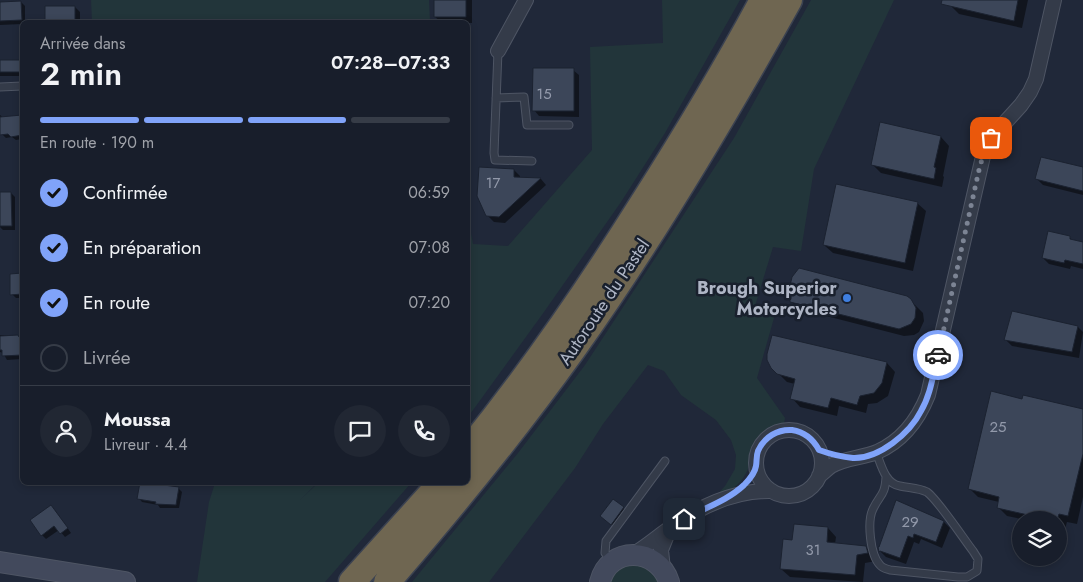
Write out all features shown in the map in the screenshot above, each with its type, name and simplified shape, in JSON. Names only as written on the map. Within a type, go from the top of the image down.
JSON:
[{"type":"highway","name":"Autoroute du Pastel","points":[[470,448],[594,282],[685,137],[763,0]]},
{"type":"highway","name":"Autoroute du Pastel","points":[[470,484],[572,350],[638,254],[690,172],[789,0]]},
{"type":"highway","points":[[352,582],[439,485]]},
{"type":"highway","name":"Autoroute du Pastel","points":[[387,582],[469,485]]},
{"type":"street","points":[[498,51],[526,0]]},
{"type":"street","points":[[756,467],[761,481],[772,491],[779,494],[795,495],[809,489],[819,476],[831,466],[876,452],[894,442],[909,429],[921,412],[928,395],[984,152],[991,138],[1021,105],[1036,79],[1054,0]]},
{"type":"street","points":[[729,497],[750,479],[756,467],[759,450],[763,443],[776,432],[784,430],[793,430],[809,436],[819,450],[822,463],[819,476]]},
{"type":"street","points":[[819,450],[855,458]]},
{"type":"street","points":[[600,582],[605,571],[613,562],[646,547],[670,528],[703,509],[729,497],[747,492],[772,491]]},
{"type":"street","points":[[669,578],[661,550],[670,528]]},
{"type":"street","points":[[632,555],[646,557],[659,564],[669,578]]},
{"type":"street","points":[[0,562],[125,582]]},
{"type":"lane","points":[[498,51],[495,160],[532,162]]},
{"type":"lane","points":[[0,87],[20,86]]},
{"type":"lane","points":[[496,98],[524,97],[527,125],[569,125]]},
{"type":"lane","points":[[876,452],[886,477],[884,494],[873,509],[869,521],[875,557],[881,566],[890,570],[958,577],[966,577],[976,571],[978,559],[935,500],[927,493],[899,486],[886,477]]},
{"type":"lane","points":[[613,562],[605,553],[606,541],[665,461]]},
{"type":"green space","points":[[91,0],[429,0],[430,20],[92,20]]},
{"type":"green space","points":[[662,0],[740,0],[665,133],[621,202],[470,414],[470,227],[473,244],[508,246],[592,150],[590,47],[663,43]]},
{"type":"green space","points":[[811,0],[894,0],[814,169],[801,251],[773,247],[755,306],[776,311],[757,378],[785,418],[784,424],[768,431],[756,443],[747,471],[740,482],[729,491],[715,497],[725,486],[735,469],[736,455],[731,440],[716,420],[681,395],[664,371],[648,365],[603,424],[575,468],[489,582],[412,582],[518,453],[585,365],[734,138]]},
{"type":"green space","points":[[214,485],[315,485],[300,500],[316,485],[409,485],[325,582],[197,582],[209,502]]},
{"type":"green space","points":[[629,562],[649,566],[661,582],[606,582],[611,573]]},
{"type":"building","points":[[434,0],[466,0],[466,17],[434,17]]},
{"type":"building","points":[[942,0],[1018,0],[1014,21],[941,4]]},
{"type":"building","points":[[21,1],[22,20],[0,21],[0,2]]},
{"type":"building","points":[[45,6],[75,6],[75,20],[45,20]]},
{"type":"building","points":[[0,60],[20,60],[20,72],[0,72]]},
{"type":"building","points":[[533,68],[574,68],[574,111],[532,111]]},
{"type":"building","points":[[20,115],[20,135],[11,137],[8,134],[0,135],[0,117]]},
{"type":"building","points":[[880,122],[941,136],[934,167],[936,168],[934,179],[871,165]]},
{"type":"building","points":[[1041,157],[1083,167],[1083,191],[1035,179]]},
{"type":"building","points":[[479,167],[514,169],[514,177],[541,178],[499,217],[486,216],[477,196]]},
{"type":"building","points":[[836,184],[918,202],[905,263],[823,245]]},
{"type":"building","points":[[0,192],[11,192],[12,226],[0,226]]},
{"type":"building","points":[[1048,231],[1070,236],[1070,239],[1083,242],[1083,264],[1065,260],[1064,263],[1042,258]]},
{"type":"building","name":"Brough Superior Motorcycles","points":[[799,268],[907,296],[916,308],[915,318],[911,324],[899,329],[790,302],[789,290],[792,277]]},
{"type":"building","points":[[20,273],[20,294],[10,295],[10,274]]},
{"type":"building","points":[[1012,311],[1078,326],[1072,352],[1004,340]]},
{"type":"building","points":[[18,335],[20,337],[20,355],[2,356],[0,336]]},
{"type":"building","points":[[772,335],[887,362],[882,383],[874,393],[860,396],[857,405],[831,398],[828,408],[790,399],[795,379],[777,374],[767,360]]},
{"type":"building","points":[[991,391],[1022,399],[1023,395],[1083,409],[1083,454],[1068,516],[1067,511],[1012,511],[997,508],[999,497],[968,489]]},
{"type":"building","points":[[139,485],[179,487],[176,505],[155,504],[156,502],[137,499]]},
{"type":"building","points":[[613,499],[624,507],[611,525],[600,516]]},
{"type":"building","points":[[896,500],[944,521],[936,542],[914,534],[913,538],[908,536],[900,558],[879,552],[878,547]]},
{"type":"building","points":[[51,505],[68,528],[60,534],[54,526],[41,536],[30,520]]},
{"type":"building","points":[[794,524],[828,527],[827,542],[866,546],[868,553],[857,555],[855,575],[780,569],[783,539],[792,540]]},
{"type":"way so far","points":[[938,355],[979,170],[984,152],[991,138]]},
{"type":"place","name":"Brough Superior Motorcycles","points":[[847,298]]},
{"type":"route","points":[[684,519],[729,497],[743,486],[750,479],[756,467],[756,458],[763,443],[776,432],[793,430],[801,432],[815,442],[819,450],[855,458],[876,452],[894,442],[909,429],[921,412],[928,395],[938,355]]}]
